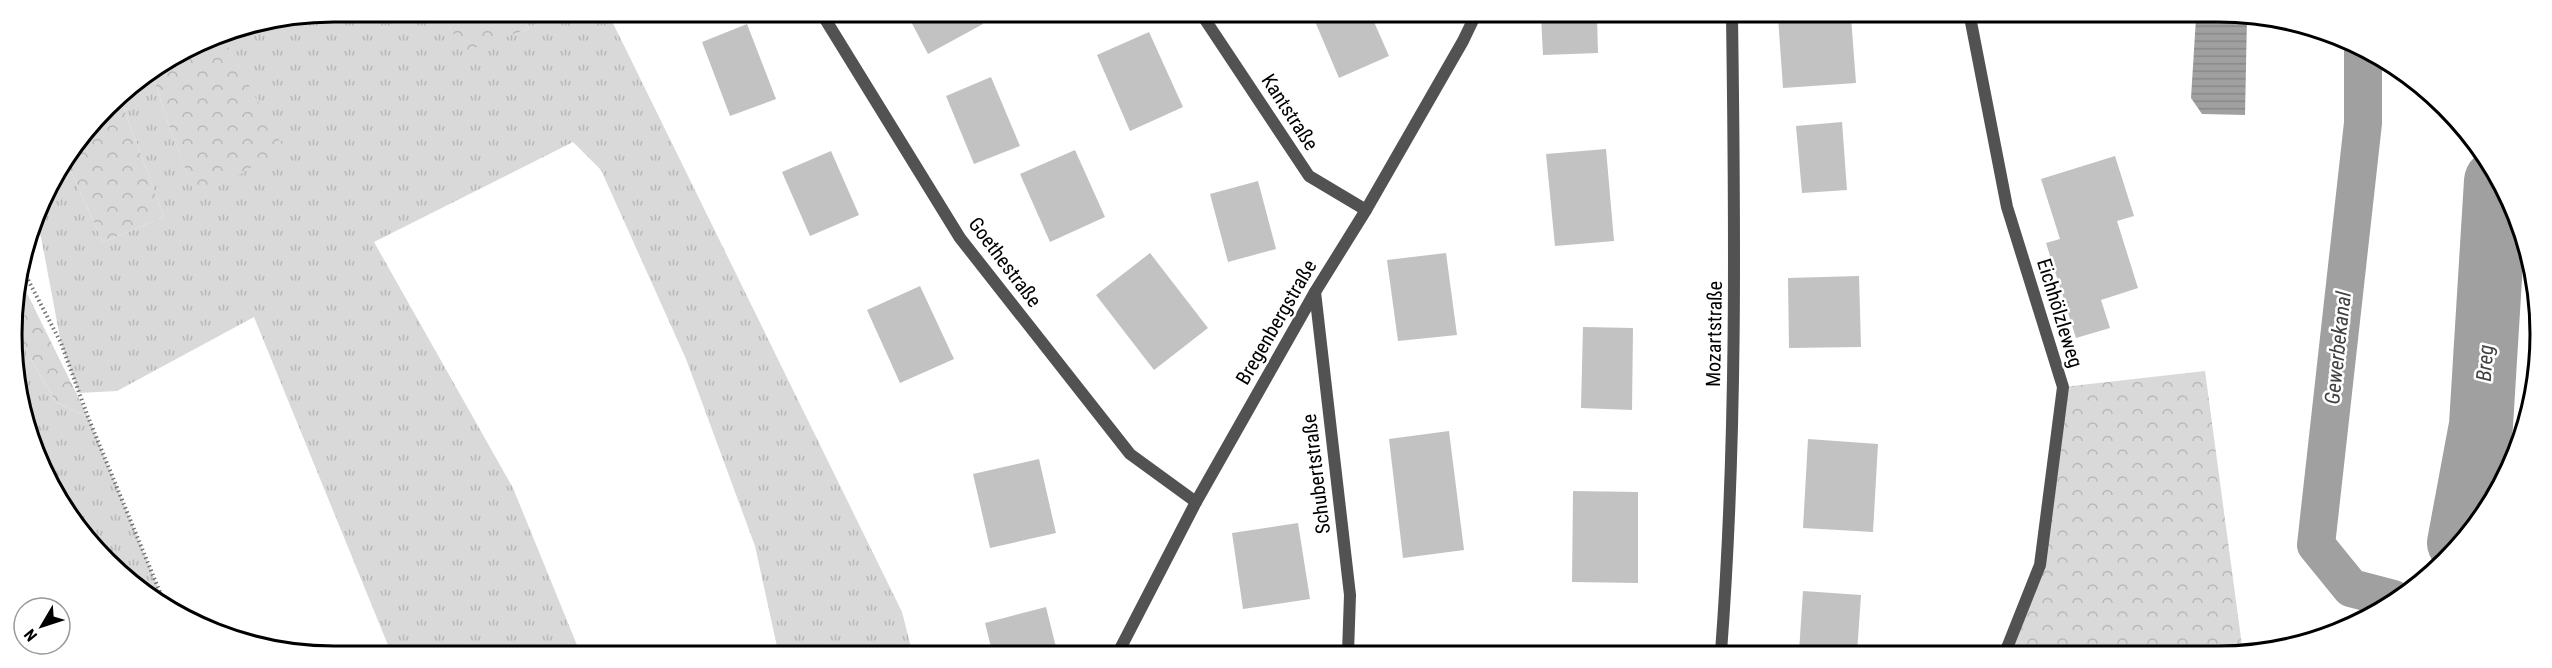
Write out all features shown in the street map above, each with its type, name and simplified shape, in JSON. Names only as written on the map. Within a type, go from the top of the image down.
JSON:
[{"type":"street","name":"Goethestraße","points":[[827,22],[960,238],[1130,454],[1196,502]]},
{"type":"street","name":"Kantstraße","points":[[1207,22],[1309,176],[1366,210]]},
{"type":"street","name":"Bregenbergstraße","points":[[1122,646],[1196,502],[1472,22]]},
{"type":"street","name":"Mozartstraße","points":[[1721,646],[1730,535],[1735,265],[1732,22]]},
{"type":"street","name":"Eichhölzleweg","points":[[1971,22],[2007,207],[2063,387],[2040,565],[2008,646]]},
{"type":"street","name":"Schubertstraße","points":[[1315,292],[1350,595],[1348,646]]},
{"type":"path","points":[[27,278],[61,343],[88,417],[160,592]]},
{"type":"green space","points":[[447,22],[463,51],[529,29],[526,22],[612,22],[902,612],[911,646],[777,646],[755,546],[686,359],[601,170],[573,142],[374,242],[513,488],[577,646],[388,646],[254,317],[117,391],[79,393],[61,343],[39,233],[70,169],[103,242],[164,217],[123,106],[129,100],[154,80],[170,129],[197,198],[283,149],[225,42],[273,28],[314,23]]},
{"type":"green space","points":[[447,22],[526,22],[529,29],[463,52]]},
{"type":"green space","points":[[225,42],[284,149],[197,199],[154,80],[178,64]]},
{"type":"green space","points":[[123,106],[164,217],[103,242],[70,169],[87,144]]},
{"type":"green space","points":[[25,290],[88,417],[56,402],[23,345]]},
{"type":"green space","points":[[23,345],[56,402],[88,417],[160,592],[114,554],[87,524],[64,490],[46,453],[33,415],[25,375]]},
{"type":"green space","points":[[2205,371],[2242,645],[2008,646],[2040,565],[2063,387]]},
{"type":"shaded area","points":[[2196,22],[2247,24],[2245,115],[2202,114],[2191,98]]},
{"type":"building","points":[[911,22],[982,22],[983,24],[928,54]]},
{"type":"building","points":[[1315,22],[1374,22],[1389,56],[1339,78]]},
{"type":"building","points":[[1541,22],[1597,22],[1598,53],[1543,55]]},
{"type":"building","points":[[1778,22],[1851,22],[1856,83],[1783,88]]},
{"type":"building","points":[[747,24],[776,99],[730,116],[702,42]]},
{"type":"building","points":[[1149,32],[1183,107],[1130,131],[1097,55]]},
{"type":"building","points":[[991,77],[1020,146],[974,164],[946,96]]},
{"type":"building","points":[[1842,122],[1847,190],[1802,193],[1796,126]]},
{"type":"building","points":[[1606,149],[1614,241],[1555,246],[1546,154]]},
{"type":"building","points":[[1075,150],[1105,217],[1050,242],[1020,174]]},
{"type":"building","points":[[831,151],[859,215],[810,236],[782,172]]},
{"type":"building","points":[[2115,156],[2134,216],[2117,221],[2138,288],[2101,300],[2110,328],[2076,338],[2046,243],[2060,239],[2041,179]]},
{"type":"building","points":[[1258,181],[1276,249],[1228,262],[1210,194]]},
{"type":"building","points":[[1150,253],[1208,328],[1154,370],[1096,295]]},
{"type":"building","points":[[1446,253],[1457,335],[1398,341],[1387,260]]},
{"type":"building","points":[[1859,276],[1861,347],[1789,348],[1788,278]]},
{"type":"building","points":[[920,286],[954,359],[900,383],[867,310]]},
{"type":"building","points":[[1583,327],[1633,328],[1632,410],[1581,408]]},
{"type":"building","points":[[1449,431],[1464,550],[1403,558],[1389,439]]},
{"type":"building","points":[[1808,439],[1878,444],[1873,532],[1803,528]]},
{"type":"building","points":[[1039,459],[1056,533],[990,548],[973,474]]},
{"type":"building","points":[[1573,491],[1638,492],[1638,583],[1572,582]]},
{"type":"building","points":[[1298,523],[1310,599],[1243,609],[1232,533]]},
{"type":"building","points":[[1803,591],[1861,595],[1857,646],[1799,646]]},
{"type":"building","points":[[1046,607],[1056,646],[991,646],[985,623]]},
{"type":"waterway","name":"Gewerbekanal","points":[[2363,58],[2363,123],[2316,545],[2351,588],[2385,597]]},
{"type":"waterway","name":"Breg","points":[[2462,528],[2481,425],[2495,193]]}]
